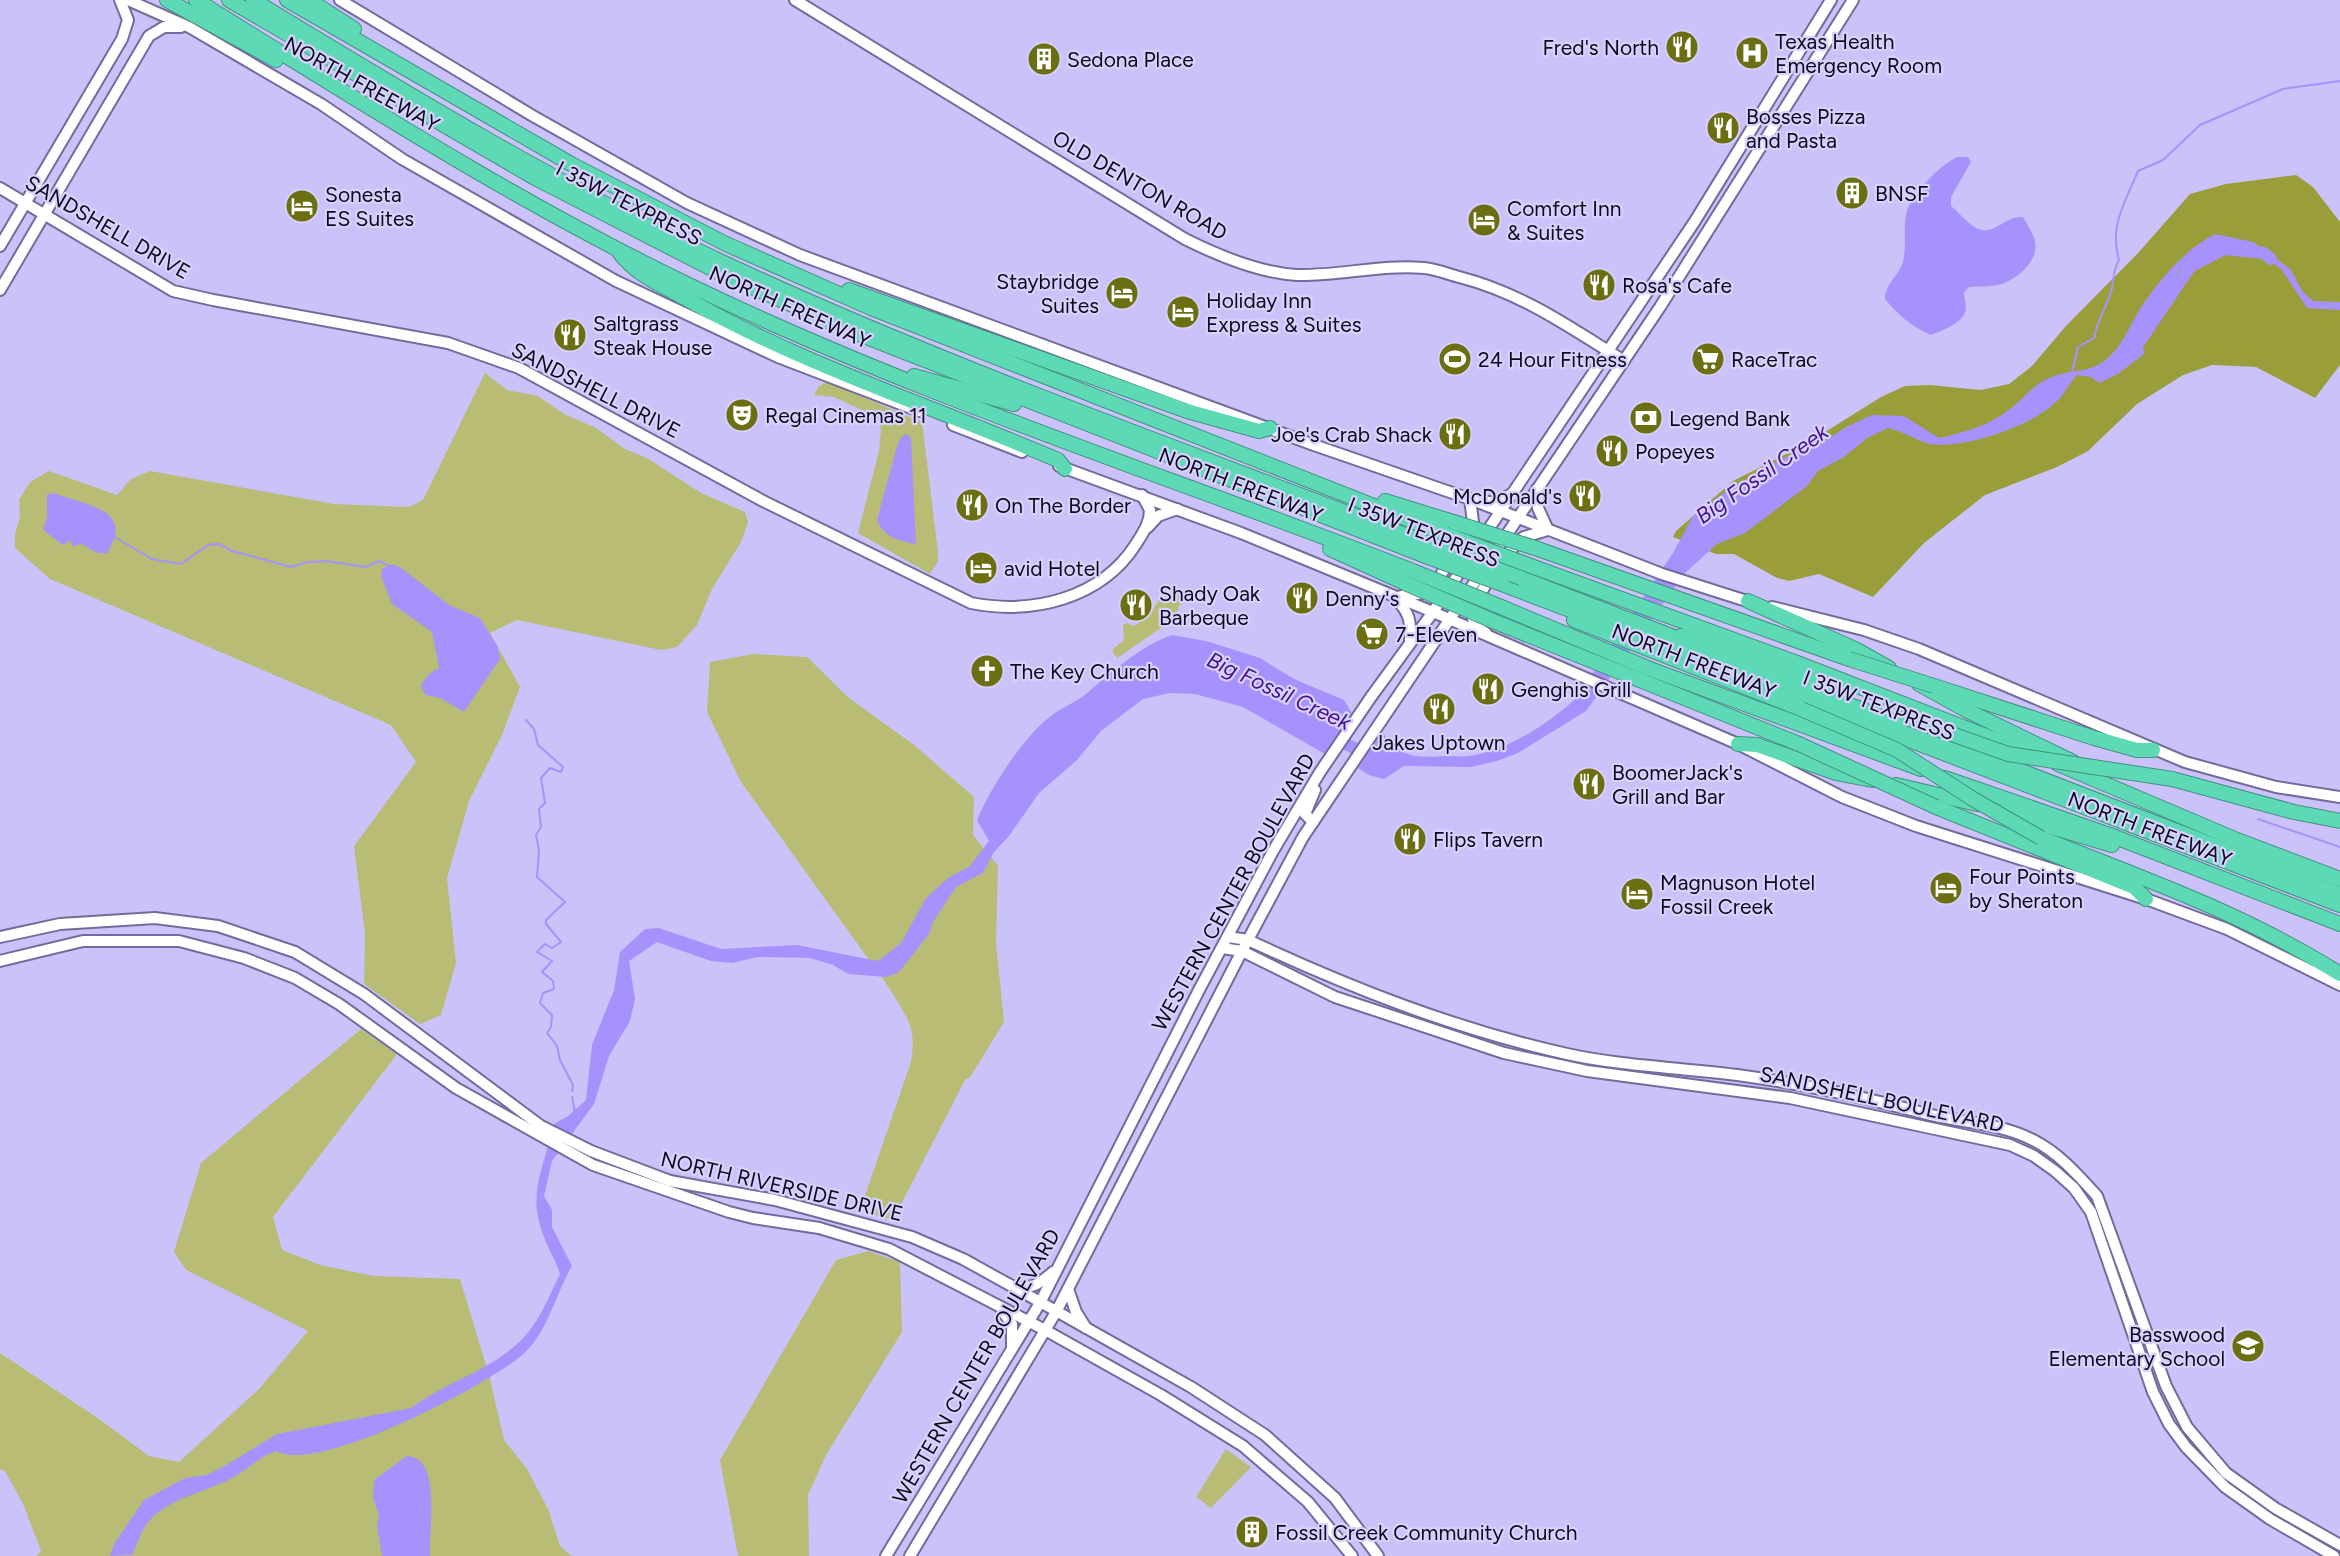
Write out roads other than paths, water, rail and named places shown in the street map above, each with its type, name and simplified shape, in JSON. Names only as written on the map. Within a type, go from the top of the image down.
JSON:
[{"type":"highway","name":"NORTH FREEWAY","points":[[167,0],[352,104],[368,106],[462,165],[618,250],[797,334],[897,376],[1411,578],[1501,607],[1650,669],[1887,757],[2110,835],[2340,924]]},
{"type":"highway","points":[[196,0],[368,106]]},
{"type":"highway","name":"I 35W TEXPRESS","points":[[229,0],[479,147],[697,262],[851,331],[1145,448],[1431,551],[1521,578],[1600,620]]},
{"type":"highway","name":"I 35W TEXPRESS","points":[[253,0],[511,153],[720,261],[876,330],[1431,551],[1502,584],[1512,593],[1600,620],[2340,905]]},
{"type":"highway","name":"NORTH FREEWAY","points":[[287,0],[571,164],[726,243],[871,308],[1331,488],[1449,528],[1531,566],[1682,620],[2026,751],[2237,840],[2340,879]]},
{"type":"highway","points":[[309,0],[439,82],[459,100]]},
{"type":"highway","points":[[726,243],[739,242],[852,291],[1177,407],[1259,430],[1270,428]]},
{"type":"highway","points":[[618,250],[630,267],[757,336],[1047,455],[1058,460],[1065,469]]},
{"type":"highway","points":[[897,376],[922,376],[1145,448]]},
{"type":"highway","points":[[1449,528],[1535,548],[1849,659],[2094,738],[2137,750],[2153,750]]},
{"type":"highway","points":[[1411,578],[1493,621],[1799,744],[1936,807],[2134,887],[2146,899]]},
{"type":"highway","points":[[1748,602],[1857,650],[1968,711],[2223,829],[2237,840]]},
{"type":"highway","points":[[1667,647],[1687,635],[1700,638],[1909,719],[2008,754],[2172,779],[2294,812],[2340,821]]},
{"type":"highway","points":[[1667,647],[1801,710],[1898,750],[1973,799],[2041,838],[2244,920],[2296,947],[2340,974]]},
{"type":"highway","name":"I 35W TEXPRESS","points":[[1667,647],[2340,894]]},
{"type":"highway","points":[[1738,744],[1757,745],[1836,773],[1957,798],[2169,864],[2253,896],[2269,897]]},
{"type":"main road","points":[[0,246],[122,39],[128,20],[120,0]]},
{"type":"main road","name":"NORTH FREEWAY","points":[[128,0],[189,27],[321,104],[402,159],[616,282],[778,357],[1065,469],[1178,509],[1433,612]]},
{"type":"main road","points":[[340,0],[533,116],[687,203],[800,255],[1470,499],[1516,519],[1640,565],[1748,602],[1834,622],[1919,649],[2153,750],[2220,773],[2304,793],[2340,798]]},
{"type":"main road","name":"OLD DENTON ROAD","points":[[795,0],[1185,239],[1214,253],[1246,265],[1296,275],[1395,267],[1426,268],[1486,284],[1512,294],[1556,317],[1624,361]]},
{"type":"main road","name":"WESTERN CENTER BOULEVARD","points":[[886,1556],[1040,1303],[1273,851],[1320,772],[1362,708],[1433,612],[1692,224],[1831,0]]},
{"type":"main road","name":"WESTERN CENTER BOULEVARD","points":[[910,1556],[1056,1312],[1242,951],[1313,822],[1624,361],[1707,234],[1853,0]]},
{"type":"main road","points":[[0,290],[149,36],[157,30],[171,26],[189,27]]},
{"type":"main road","points":[[1777,89],[1793,98]]},
{"type":"main road","name":"SANDSHELL DRIVE","points":[[0,188],[160,284],[182,294],[448,343],[519,368],[765,502],[971,603],[999,608],[1024,607],[1050,603],[1088,590],[1122,563],[1145,529],[1158,516],[1178,509]]},
{"type":"main road","points":[[1692,224],[1707,234]]},
{"type":"main road","points":[[1537,489],[1538,508],[1548,530]]},
{"type":"main road","points":[[1470,499],[1495,503],[1514,491]]},
{"type":"main road","points":[[1142,495],[1150,510],[1145,529]]},
{"type":"main road","points":[[1394,596],[1420,596],[1431,589],[1473,522],[1470,499]]},
{"type":"main road","points":[[1496,641],[1476,626],[1473,614],[1477,599],[1519,541],[1524,537],[1548,530]]},
{"type":"main road","points":[[1394,596],[1408,611],[1411,623],[1410,642]]},
{"type":"main road","points":[[1433,612],[1738,744],[1805,781],[1879,812],[2146,899],[2260,943],[2340,985]]},
{"type":"main road","points":[[1313,822],[1305,814],[1320,772]]},
{"type":"main road","name":"NORTH RIVERSIDE DRIVE","points":[[0,937],[80,922],[132,918],[188,921],[254,936],[295,952],[364,994],[542,1132],[578,1157],[641,1184],[729,1212],[819,1228],[889,1249],[1045,1330],[1158,1393],[1266,1463],[1308,1502],[1352,1556]]},
{"type":"main road","points":[[80,922],[83,941]]},
{"type":"main road","name":"SANDSHELL BOULEVARD","points":[[1228,937],[1248,940],[1337,981],[1411,1010],[1514,1041],[1590,1059],[1784,1083],[1890,1103],[1925,1114],[1990,1124],[2035,1141],[2069,1166],[2097,1196],[2166,1386],[2187,1427],[2226,1473],[2275,1508],[2340,1545]]},
{"type":"main road","name":"NORTH RIVERSIDE DRIVE","points":[[0,961],[83,941],[179,941],[244,958],[295,978],[339,1004],[456,1088],[542,1132],[670,1181],[775,1200],[912,1238],[963,1259],[1168,1375],[1265,1435],[1335,1498],[1378,1556]]},
{"type":"main road","name":"SANDSHELL BOULEVARD","points":[[1222,948],[1242,951],[1335,997],[1504,1053],[1587,1071],[1790,1098],[1984,1138],[2034,1156],[2074,1188],[2091,1212],[2153,1392],[2169,1424],[2186,1447],[2225,1487],[2270,1519],[2334,1556]]},
{"type":"main road","points":[[1010,1285],[1026,1288],[1037,1285],[1058,1268]]},
{"type":"main road","points":[[1068,1289],[1076,1312],[1086,1329]]},
{"type":"main road","points":[[998,1307],[1012,1324],[1014,1334],[1011,1348]]},
{"type":"main road","points":[[1158,1393],[1168,1375]]},
{"type":"main road","points":[[2327,1538],[2340,1536]]},
{"type":"water","points":[[1957,157],[1968,157],[1971,162],[1951,197],[1951,206],[1980,230],[1992,229],[2016,217],[2023,217],[2033,236],[2035,249],[2030,263],[2012,279],[1995,286],[1969,287],[1964,292],[1966,308],[1962,318],[1953,325],[1931,335],[1906,320],[1885,299],[1888,288],[1903,262],[1908,207],[1926,182]]},
{"type":"water","points":[[2215,234],[2253,242],[2291,270],[2302,291],[2313,301],[2340,302],[2340,310],[2307,308],[2282,270],[2247,247],[2222,247],[2201,256],[2179,271],[2142,342],[2144,354],[2118,374],[2099,383],[2091,377],[2077,375],[2060,398],[2046,410],[2032,419],[1980,439],[1945,445],[1931,444],[1888,428],[1867,438],[1844,457],[1818,471],[1807,486],[1745,533],[1717,544],[1685,573],[1586,711],[1518,753],[1471,767],[1404,766],[1384,779],[1369,775],[1358,768],[1382,732],[1402,752],[1426,757],[1469,756],[1486,753],[1534,730],[1563,710],[1588,687],[1588,680],[1673,553],[1693,516],[1729,489],[1780,460],[1804,449],[1815,448],[1846,427],[1872,415],[1904,416],[1939,438],[1967,431],[1994,420],[2045,380],[2063,373],[2095,366],[2112,354],[2153,290],[2185,255]]},
{"type":"water","points":[[905,434],[911,437],[916,544],[898,540],[887,534],[877,520],[896,450],[900,439]]},
{"type":"water","points":[[55,493],[92,506],[109,515],[116,531],[108,553],[97,553],[82,544],[72,546],[70,540],[63,545],[43,530],[47,517],[47,494]]},
{"type":"water","points":[[391,564],[400,567],[449,605],[480,618],[498,647],[500,659],[464,712],[440,698],[425,695],[421,685],[429,674],[439,668],[432,632],[392,604],[381,576],[382,569]]},
{"type":"water","points":[[1172,635],[1206,641],[1260,658],[1294,679],[1344,700],[1353,715],[1325,754],[1243,707],[1195,694],[1170,693],[1143,699],[1101,731],[1077,760],[1039,793],[1009,836],[994,852],[983,873],[956,887],[933,922],[929,934],[899,972],[887,977],[848,974],[833,965],[810,958],[758,957],[732,963],[711,961],[657,942],[629,961],[635,999],[630,1021],[609,1056],[594,1104],[552,1161],[544,1196],[552,1210],[552,1227],[572,1266],[544,1326],[530,1347],[502,1370],[438,1406],[400,1424],[327,1450],[297,1455],[276,1451],[232,1478],[164,1508],[146,1525],[132,1555],[110,1556],[114,1544],[144,1500],[185,1478],[206,1475],[223,1467],[277,1434],[411,1408],[505,1354],[531,1329],[560,1274],[539,1221],[537,1197],[540,1172],[554,1124],[568,1116],[586,1100],[592,1045],[614,990],[620,952],[645,929],[659,928],[721,949],[797,945],[878,961],[901,943],[926,898],[949,877],[969,867],[989,841],[977,820],[999,778],[1030,736],[1051,716],[1082,697],[1127,660]]},
{"type":"water","points":[[407,1456],[418,1460],[426,1469],[430,1482],[430,1556],[382,1556],[377,1527],[379,1516],[373,1498],[374,1480]]},
{"type":"waterway","points":[[2072,372],[2078,347],[2094,338],[2112,288],[2119,260],[2116,247],[2117,225],[2138,171],[2163,160],[2200,125],[2283,89],[2340,81]]},
{"type":"waterway","name":"Big Fossil Creek","points":[[2138,344],[2190,267],[2224,249],[2264,253],[2271,259]]},
{"type":"waterway","points":[[113,536],[152,559],[181,564],[208,545],[219,544],[232,551],[291,567],[308,562],[326,561],[366,567],[379,561],[389,566]]},
{"type":"waterway","points":[[526,720],[534,729],[538,745],[563,767],[561,772],[550,768],[541,778],[545,803],[539,809],[541,827],[536,835],[539,850],[537,877],[565,902],[546,920],[546,924],[561,942],[552,948],[545,944],[537,952],[552,961],[542,972],[553,981],[554,989],[543,993],[540,1003],[552,1015],[551,1027],[547,1033],[557,1046],[560,1060],[573,1085],[572,1091]]},
{"type":"waterway","name":"Big Fossil Creek","points":[[1333,738],[1369,755]]},
{"type":"waterway","points":[[2258,819],[2340,847]]},
{"type":"waterway","points":[[572,1097],[575,1112]]},
{"type":"place","name":"Fred's North","points":[[1682,47]]},
{"type":"place","name":"Texas Health Emergency Room","points":[[1752,53]]},
{"type":"place","name":"Sedona Place","points":[[1044,59]]},
{"type":"place","name":"Bosses Pizza and Pasta","points":[[1723,128]]},
{"type":"place","name":"BNSF","points":[[1852,193]]},
{"type":"place","name":"Sonesta ES Suites","points":[[302,206]]},
{"type":"place","name":"Comfort Inn & Suites","points":[[1484,220]]},
{"type":"place","name":"Rosa's Cafe","points":[[1599,285]]},
{"type":"place","name":"Staybridge Suites","points":[[1122,293]]},
{"type":"place","name":"Holiday Inn Express & Suites","points":[[1183,312]]},
{"type":"place","name":"Saltgrass Steak House","points":[[570,335]]},
{"type":"place","name":"24 Hour Fitness","points":[[1455,359]]},
{"type":"place","name":"RaceTrac","points":[[1708,359]]},
{"type":"place","name":"Regal Cinemas 11","points":[[742,415]]},
{"type":"place","name":"Legend Bank","points":[[1646,418]]},
{"type":"place","name":"Joe's Crab Shack","points":[[1455,434]]},
{"type":"place","name":"Popeyes","points":[[1612,451]]},
{"type":"place","name":"McDonald's","points":[[1585,496]]},
{"type":"place","name":"On The Border","points":[[972,505]]},
{"type":"place","name":"avid Hotel","points":[[981,568]]},
{"type":"place","name":"Denny's","points":[[1302,598]]},
{"type":"place","name":"Shady Oak Barbeque","points":[[1136,605]]},
{"type":"place","name":"7-Eleven","points":[[1372,634]]},
{"type":"place","name":"The Key Church","points":[[987,671]]},
{"type":"place","name":"Genghis Grill","points":[[1488,689]]},
{"type":"place","name":"Jakes Uptown","points":[[1439,709]]},
{"type":"place","name":"BoomerJack's Grill and Bar","points":[[1589,784]]},
{"type":"place","name":"Flips Tavern","points":[[1410,839]]},
{"type":"place","name":"Four Points by Sheraton","points":[[1946,888]]},
{"type":"place","name":"Magnuson Hotel Fossil Creek","points":[[1637,894]]},
{"type":"place","name":"Basswood Elementary School","points":[[2248,1346]]},
{"type":"place","name":"Fossil Creek Community Church","points":[[1252,1532]]}]
